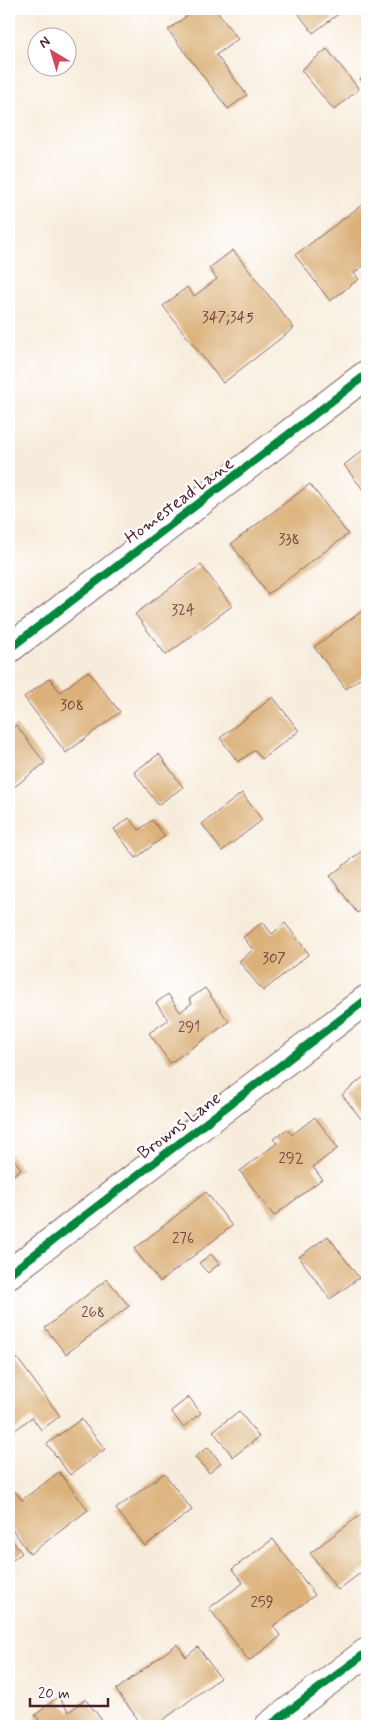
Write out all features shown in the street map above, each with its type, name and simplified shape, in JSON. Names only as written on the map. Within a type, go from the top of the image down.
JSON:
[{"type":"street","name":"Homestead Lane","points":[[9,649],[367,374]]},
{"type":"street","name":"Browns Lane","points":[[9,1274],[367,999]]},
{"type":"street","points":[[269,1726],[367,1652]]},
{"type":"building","points":[[196,9],[215,9],[238,39],[216,55],[247,95],[228,109],[168,30]]},
{"type":"building","points":[[295,9],[345,9],[313,33]]},
{"type":"building","points":[[327,49],[359,89],[334,110],[301,70]]},
{"type":"building","points":[[367,73],[367,88],[360,79]]},
{"type":"building","points":[[367,201],[367,263],[354,273],[359,279],[330,301],[295,255]]},
{"type":"building","points":[[233,250],[294,328],[223,383],[163,306],[187,287],[194,296],[217,279],[209,268]]},
{"type":"building","points":[[367,447],[367,495],[344,465]]},
{"type":"building","points":[[310,484],[348,534],[268,594],[231,544]]},
{"type":"building","points":[[201,565],[232,606],[166,655],[135,614]]},
{"type":"building","points":[[367,607],[367,673],[346,689],[314,647]]},
{"type":"building","points":[[88,671],[120,712],[66,753],[24,697],[50,678],[60,692]]},
{"type":"building","points":[[273,697],[299,731],[262,759],[255,750],[238,762],[220,738]]},
{"type":"building","points":[[16,725],[45,763],[9,791],[9,730]]},
{"type":"building","points":[[159,754],[183,787],[158,805],[134,772]]},
{"type":"building","points":[[242,793],[262,820],[222,851],[202,824]]},
{"type":"building","points":[[129,818],[139,830],[152,820],[165,836],[136,858],[114,829]]},
{"type":"building","points":[[367,847],[367,906],[357,913],[330,876]]},
{"type":"building","points":[[263,922],[272,934],[285,923],[309,954],[263,991],[239,961],[253,950],[243,937]]},
{"type":"building","points":[[205,988],[229,1022],[170,1063],[149,1033],[168,1020],[156,1003],[168,994],[180,1012],[192,1003],[189,999]]},
{"type":"building","points":[[367,1074],[367,1126],[342,1095]]},
{"type":"building","points":[[315,1117],[338,1148],[313,1167],[322,1179],[274,1216],[240,1171],[277,1143],[273,1139],[287,1129],[292,1135]]},
{"type":"building","points":[[9,1153],[21,1169],[9,1178]]},
{"type":"building","points":[[206,1192],[232,1226],[160,1282],[134,1249]]},
{"type":"building","points":[[328,1236],[359,1278],[330,1299],[299,1257]]},
{"type":"building","points":[[211,1254],[219,1264],[208,1273],[199,1263]]},
{"type":"building","points":[[107,1279],[129,1306],[66,1354],[45,1328]]},
{"type":"building","points":[[17,1358],[60,1416],[41,1430],[32,1417],[9,1435],[9,1364]]},
{"type":"building","points":[[189,1397],[201,1413],[183,1427],[171,1411]]},
{"type":"building","points":[[239,1411],[259,1437],[233,1457],[213,1431]]},
{"type":"building","points":[[81,1419],[105,1449],[70,1475],[47,1444]]},
{"type":"building","points":[[208,1447],[221,1463],[209,1473],[195,1457]]},
{"type":"building","points":[[59,1472],[88,1510],[30,1554],[9,1525],[9,1495],[15,1491],[22,1500]]},
{"type":"building","points":[[164,1473],[192,1510],[145,1546],[116,1509]]},
{"type":"building","points":[[363,1513],[367,1518],[367,1568],[338,1590],[310,1553]]},
{"type":"building","points":[[9,1536],[22,1553],[9,1563]]},
{"type":"building","points":[[273,1539],[315,1595],[273,1626],[281,1636],[249,1661],[209,1608],[243,1583],[232,1569]]},
{"type":"building","points":[[177,1644],[186,1657],[198,1647],[220,1678],[155,1726],[143,1726],[116,1690]]},
{"type":"building","points":[[58,1697],[69,1712],[85,1699],[107,1726],[32,1726],[39,1720],[35,1715]]},
{"type":"cycle path","points":[[9,649],[367,374]]},
{"type":"cycle path","points":[[9,1274],[367,999]]},
{"type":"cycle path","points":[[269,1726],[367,1652]]}]
